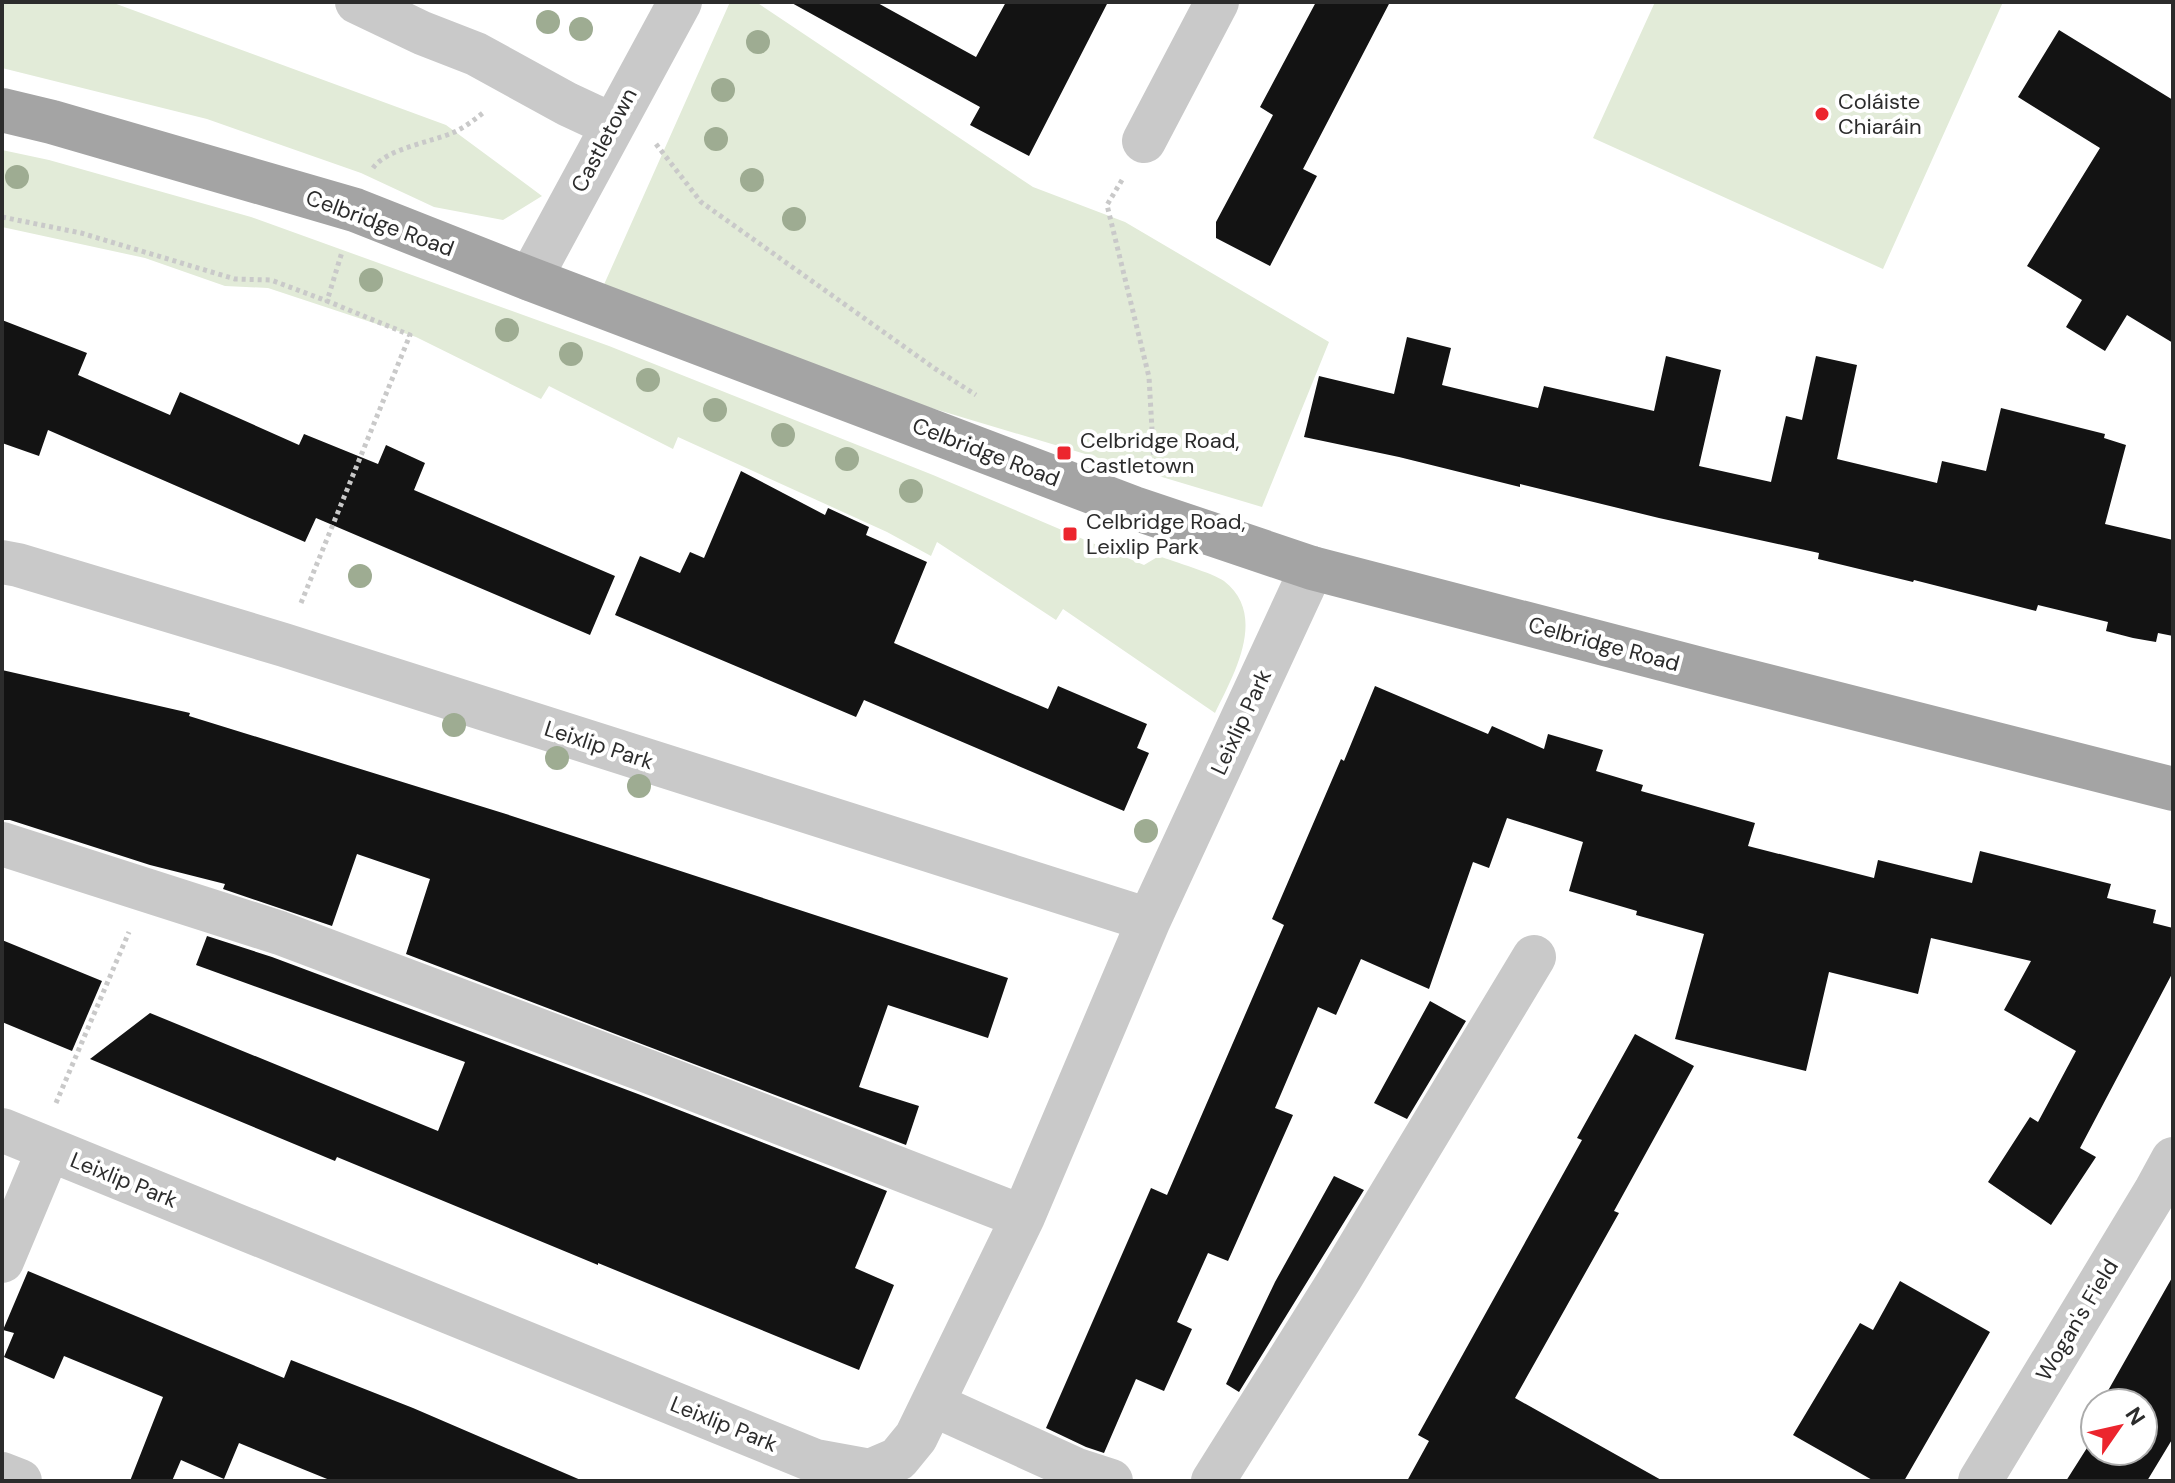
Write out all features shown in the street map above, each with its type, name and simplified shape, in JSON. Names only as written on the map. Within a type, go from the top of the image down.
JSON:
[{"type":"main road","name":"Celbridge Road","points":[[2,110],[355,210],[1134,508],[1312,568],[2173,789]]},
{"type":"street","points":[[357,2],[476,54],[612,125]]},
{"type":"street","name":"Castletown","points":[[530,279],[680,2]]},
{"type":"street","points":[[1144,141],[1217,2]]},
{"type":"street","name":"Leixlip Park","points":[[2,562],[284,645],[1149,920]]},
{"type":"street","name":"Leixlip Park","points":[[30,1141],[815,1461],[870,1471],[898,1459],[916,1437],[1023,1217],[1149,920],[1312,568]]},
{"type":"street","points":[[2,844],[295,938],[1023,1217]]},
{"type":"street","points":[[1213,1481],[1340,1279],[1534,957]]},
{"type":"street","points":[[2,1261],[30,1141]]},
{"type":"street","name":"Wogan's Field","points":[[1980,1481],[2173,1159]]},
{"type":"street","points":[[932,1404],[1077,1470],[1111,1481]]},
{"type":"street","points":[[2,1474],[20,1481]]},
{"type":"path","points":[[327,301],[355,210],[377,163],[406,148],[455,132],[484,112],[516,76]]},
{"type":"path","points":[[612,125],[655,143],[701,202],[934,368],[987,401]]},
{"type":"path","points":[[1134,508],[1155,475],[1149,377],[1107,205],[1144,141]]},
{"type":"path","points":[[2,217],[81,233],[235,279],[271,280],[410,335],[284,645]]},
{"type":"path","points":[[30,1141],[146,890]]},
{"type":"green space","points":[[2,2],[111,2],[446,125],[542,196],[503,220],[434,207],[361,173],[207,119],[2,68]]},
{"type":"green space","points":[[730,2],[756,2],[1033,187],[1125,222],[1329,342],[1262,507],[594,307]]},
{"type":"green space","points":[[1655,2],[2003,2],[1883,269],[1593,138]]},
{"type":"green space","points":[[2,150],[49,160],[251,217],[609,346],[933,475],[1144,565],[1159,556],[1211,575],[1224,581],[1237,595],[1244,610],[1243,645],[1231,681],[1215,713],[1063,609],[1056,620],[937,542],[931,556],[887,532],[678,437],[673,449],[549,386],[541,399],[416,337],[268,288],[225,286],[145,258],[2,227]]},
{"type":"building","points":[[790,2],[876,2],[976,57],[1006,2],[1108,2],[1029,156],[970,125],[980,107]]},
{"type":"building","points":[[1316,2],[1390,2],[1303,169],[1317,176],[1270,266],[1216,238],[1216,222],[1273,115],[1260,107]]},
{"type":"building","points":[[2059,30],[2173,100],[2173,343],[2127,315],[2105,351],[2066,327],[2082,300],[2027,266],[2100,148],[2018,97]]},
{"type":"building","points":[[2,320],[87,353],[78,375],[170,415],[180,392],[299,445],[304,434],[378,464],[386,445],[425,463],[414,490],[615,576],[590,635],[316,518],[305,542],[48,430],[39,456],[2,443]]},
{"type":"building","points":[[1407,337],[1451,348],[1442,385],[1538,408],[1544,386],[1654,411],[1666,356],[1721,370],[1699,466],[1771,482],[1786,416],[1802,420],[1816,356],[1857,365],[1837,459],[1937,483],[1942,461],[1986,471],[2001,408],[2105,434],[2104,438],[2126,445],[2105,524],[2173,540],[2173,636],[2158,633],[2156,642],[2133,638],[2106,631],[2108,622],[2038,605],[2036,611],[1818,559],[1819,553],[1304,437],[1319,376],[1394,394]]},
{"type":"building","points":[[741,471],[825,515],[828,508],[869,527],[866,535],[927,562],[894,643],[1048,709],[1058,686],[1147,724],[1137,748],[1149,753],[1124,811],[864,700],[856,717],[615,615],[640,556],[680,573],[690,552],[704,558]]},
{"type":"building","points":[[2,670],[190,713],[189,716],[506,814],[1008,978],[988,1038],[888,1005],[859,1087],[919,1106],[906,1145],[406,954],[430,879],[357,854],[332,926],[223,889],[225,884],[150,865],[2,820]]},
{"type":"building","points":[[1375,686],[1488,734],[1492,726],[1544,749],[1548,734],[1603,750],[1596,771],[1643,785],[1641,791],[1755,823],[1748,846],[1874,878],[1878,860],[1972,883],[1980,851],[2111,884],[2107,898],[2156,910],[2153,923],[2173,928],[2173,972],[2080,1148],[2096,1157],[2051,1225],[1988,1182],[2030,1117],[2038,1122],[2076,1051],[2004,1010],[2031,961],[1931,938],[1918,994],[1829,972],[1806,1071],[1675,1039],[1704,934],[1636,915],[1637,911],[1569,891],[1583,842],[1507,818],[1489,868],[1473,862],[1429,989],[1361,959],[1336,1015],[1318,1007],[1275,1108],[1293,1115],[1228,1261],[1208,1253],[1177,1322],[1192,1329],[1164,1391],[1136,1379],[1104,1453],[1046,1428],[1151,1188],[1167,1195],[1284,925],[1272,919]]},
{"type":"building","points":[[207,936],[272,957],[638,1094],[887,1191],[855,1268],[894,1285],[859,1370],[337,1157],[335,1161],[90,1059],[150,1013],[438,1131],[465,1062],[196,965]]},
{"type":"building","points":[[2,940],[102,981],[72,1051],[2,1022]]},
{"type":"building","points":[[1430,1001],[1466,1021],[1407,1119],[1374,1103]]},
{"type":"building","points":[[1635,1034],[1694,1066],[1614,1211],[1619,1213],[1515,1398],[1663,1481],[1407,1481],[1429,1441],[1418,1435],[1582,1140],[1577,1138]]},
{"type":"building","points":[[1334,1176],[1364,1190],[1239,1392],[1226,1384],[1275,1282]]},
{"type":"building","points":[[28,1271],[284,1378],[291,1360],[583,1481],[332,1481],[239,1443],[224,1479],[181,1460],[172,1481],[130,1481],[163,1397],[64,1356],[54,1379],[4,1357],[14,1333],[3,1330]]},
{"type":"building","points":[[2173,1276],[2173,1438],[2159,1461],[2159,1387],[2110,1387]]},
{"type":"building","points":[[1900,1281],[1990,1332],[1904,1481],[1874,1481],[1793,1435],[1860,1323],[1873,1330]]},
{"type":"building","points":[[2079,1460],[2079,1467],[2155,1467],[2147,1481],[2066,1481]]},
{"type":"place","name":"Coláiste Chiaráin","points":[[1822,114]]},
{"type":"place","name":"Celbridge Road, Castletown","points":[[1064,453]]},
{"type":"place","name":"Celbridge Road, Leixlip Park","points":[[1070,534]]}]
